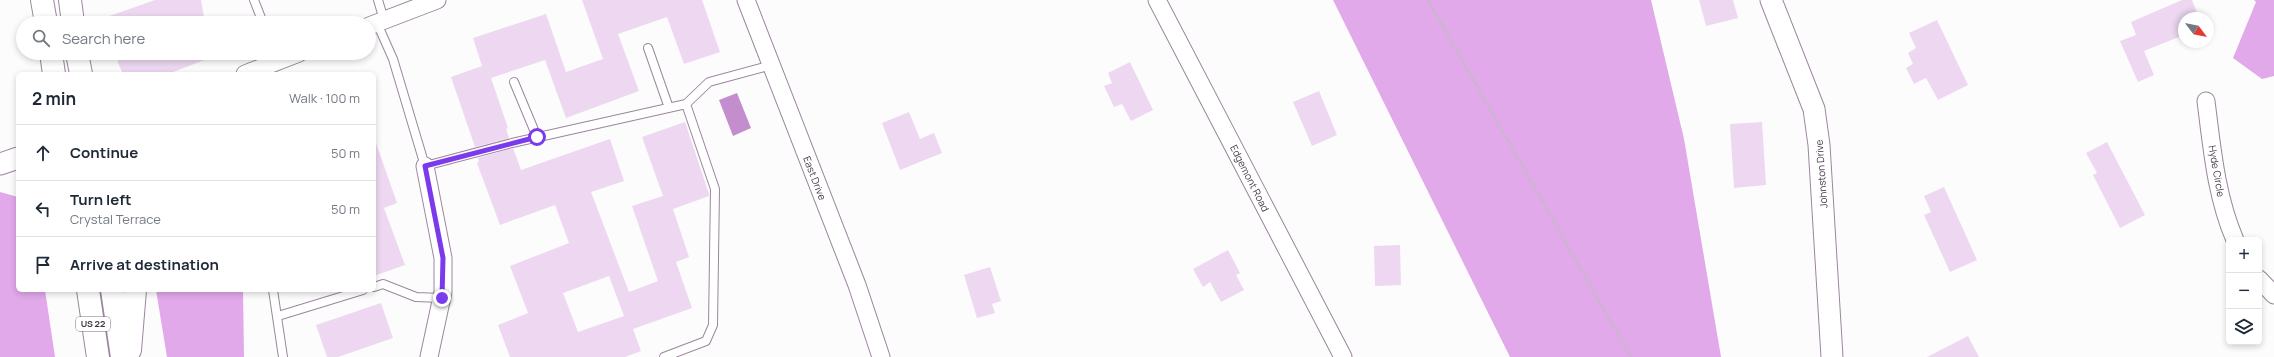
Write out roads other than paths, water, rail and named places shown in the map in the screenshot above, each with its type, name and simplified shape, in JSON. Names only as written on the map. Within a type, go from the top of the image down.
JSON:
[{"type":"highway","points":[[42,0],[45,16]]},
{"type":"highway","points":[[70,0],[72,16]]},
{"type":"highway","points":[[52,60],[54,72]]},
{"type":"highway","points":[[78,60],[80,72]]},
{"type":"highway","name":"US 22","points":[[88,292],[98,357]]},
{"type":"highway","name":"US 22","points":[[112,292],[122,357]]},
{"type":"highway","points":[[129,357],[135,292]]},
{"type":"street","points":[[377,23],[437,0]]},
{"type":"street","name":"East Drive","points":[[746,0],[856,285],[881,357]]},
{"type":"street","name":"Edgemont Road","points":[[1157,0],[1342,357]]},
{"type":"street","name":"Johnston Drive","points":[[1771,0],[1814,109],[1819,145],[1832,357]]},
{"type":"street","points":[[249,72],[271,60]]},
{"type":"street","name":"Hyde Circle","points":[[2206,101],[2217,179],[2228,224],[2234,237]]},
{"type":"street","points":[[0,164],[16,159]]},
{"type":"street","points":[[425,166],[443,258],[442,298],[429,357]]},
{"type":"street","points":[[2262,282],[2274,296]]},
{"type":"lane","points":[[254,0],[260,16]]},
{"type":"lane","points":[[378,0],[377,23],[393,60],[425,166],[537,137],[686,104],[709,82],[772,65]]},
{"type":"lane","points":[[648,48],[669,108]]},
{"type":"lane","points":[[514,82],[537,137]]},
{"type":"lane","points":[[664,357],[706,341],[713,325],[715,189],[686,104]]},
{"type":"lane","points":[[376,286],[383,284],[416,297],[442,298]]},
{"type":"lane","points":[[273,292],[283,357]]},
{"type":"lane","points":[[278,316],[356,292]]}]
